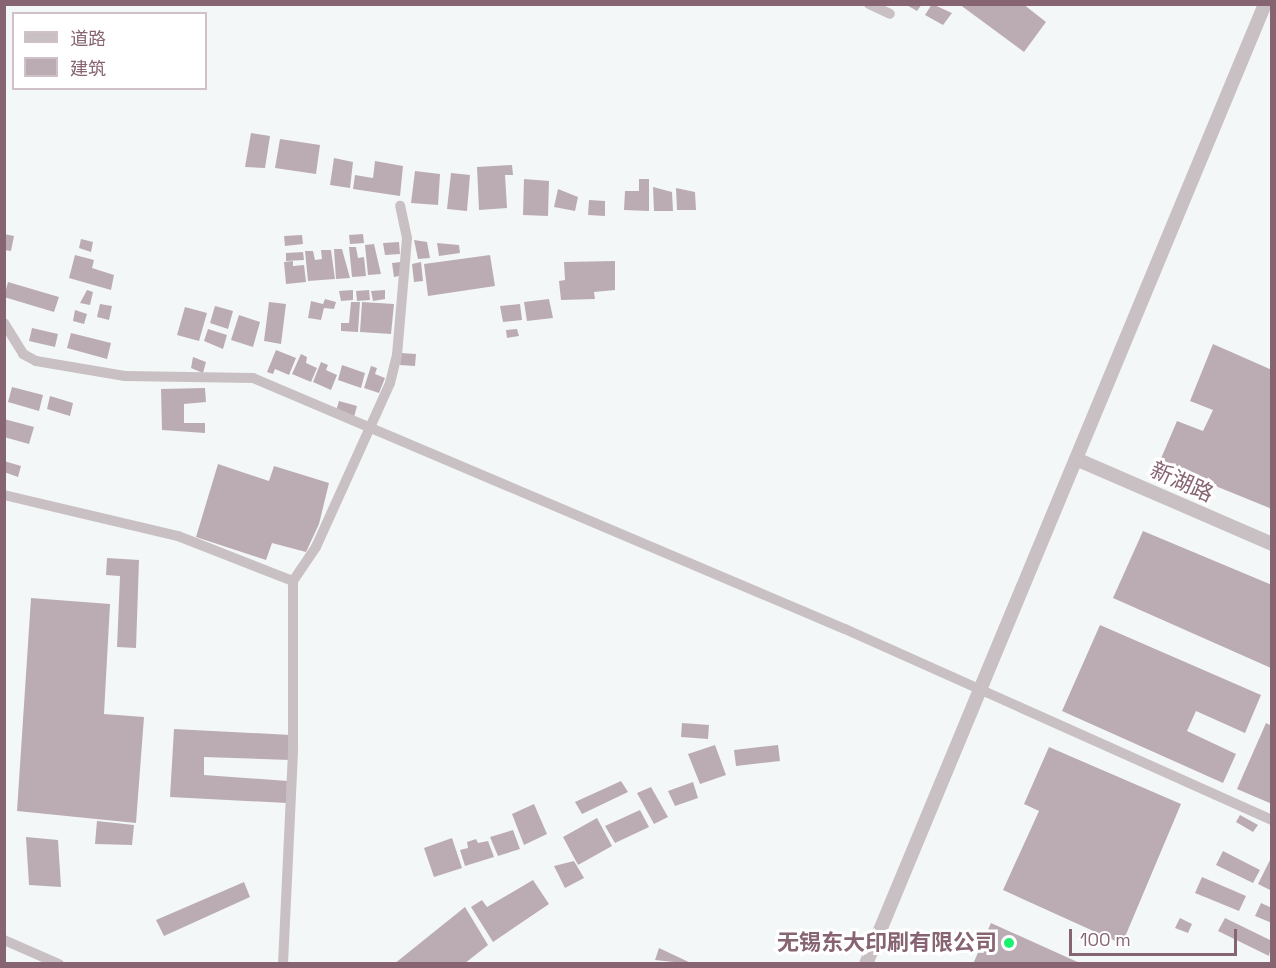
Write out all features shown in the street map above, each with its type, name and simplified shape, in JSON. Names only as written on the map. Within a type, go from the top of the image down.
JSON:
[{"type":"street","points":[[869,4],[890,14]]},
{"type":"street","points":[[866,963],[1265,4]]},
{"type":"street","points":[[283,963],[293,749],[293,581],[316,547],[367,427],[390,383],[397,355],[407,238],[400,206]]},
{"type":"street","points":[[4,323],[23,354],[36,361],[125,376],[253,378],[367,427],[522,489],[1272,820]]},
{"type":"street","name":"新湖路","points":[[1076,459],[1272,544]]},
{"type":"street","points":[[4,495],[178,536],[293,581]]},
{"type":"street","points":[[4,940],[59,963]]},
{"type":"building","points":[[905,4],[922,4],[917,11]]},
{"type":"building","points":[[932,4],[952,13],[943,25],[925,15]]},
{"type":"building","points":[[959,4],[1023,4],[1046,22],[1024,52]]},
{"type":"building","points":[[251,133],[270,136],[265,168],[245,167]]},
{"type":"building","points":[[280,139],[320,145],[316,174],[275,168]]},
{"type":"building","points":[[334,158],[353,162],[350,188],[330,185]]},
{"type":"building","points":[[375,161],[403,166],[400,196],[353,189],[355,175],[373,178]]},
{"type":"building","points":[[512,165],[513,175],[505,175],[507,208],[479,210],[477,167]]},
{"type":"building","points":[[415,171],[440,174],[438,205],[411,203]]},
{"type":"building","points":[[451,173],[470,175],[467,211],[447,209]]},
{"type":"building","points":[[524,179],[549,181],[548,216],[523,215]]},
{"type":"building","points":[[639,179],[649,179],[649,211],[624,210],[625,191],[639,191]]},
{"type":"building","points":[[653,187],[672,192],[673,211],[654,211]]},
{"type":"building","points":[[676,188],[695,192],[696,210],[677,210]]},
{"type":"building","points":[[558,189],[578,197],[575,211],[554,207]]},
{"type":"building","points":[[589,200],[605,201],[605,216],[588,215]]},
{"type":"building","points":[[4,234],[14,236],[11,251],[4,250]]},
{"type":"building","points":[[363,234],[364,243],[350,244],[349,235]]},
{"type":"building","points":[[302,235],[303,244],[285,246],[284,236]]},
{"type":"building","points":[[81,239],[93,242],[91,252],[79,248]]},
{"type":"building","points":[[414,240],[427,242],[430,258],[418,259]]},
{"type":"building","points":[[399,242],[400,254],[385,255],[383,243]]},
{"type":"building","points":[[437,243],[459,245],[460,253],[439,256]]},
{"type":"building","points":[[374,244],[381,274],[368,275],[365,245]]},
{"type":"building","points":[[349,247],[356,247],[358,258],[364,257],[366,276],[352,277]]},
{"type":"building","points":[[334,249],[342,249],[350,278],[336,279]]},
{"type":"building","points":[[321,250],[331,250],[335,279],[308,281],[305,251],[313,251],[315,260],[322,259]]},
{"type":"building","points":[[303,252],[304,260],[286,261],[286,253]]},
{"type":"building","points":[[75,255],[94,260],[92,268],[114,275],[111,290],[69,278]]},
{"type":"building","points":[[490,255],[495,286],[428,296],[424,264]]},
{"type":"building","points":[[293,261],[293,266],[304,265],[306,282],[286,284],[284,262]]},
{"type":"building","points":[[615,261],[615,290],[594,292],[595,299],[561,300],[559,281],[565,280],[564,262]]},
{"type":"building","points":[[401,262],[403,275],[394,277],[392,263]]},
{"type":"building","points":[[421,262],[423,281],[414,282],[412,264]]},
{"type":"building","points":[[8,282],[59,297],[54,312],[4,297]]},
{"type":"building","points":[[87,290],[93,292],[90,305],[80,303]]},
{"type":"building","points":[[353,290],[353,300],[341,301],[339,291]]},
{"type":"building","points":[[369,290],[370,300],[357,301],[356,291]]},
{"type":"building","points":[[385,290],[385,299],[373,301],[371,291]]},
{"type":"building","points":[[325,299],[336,302],[334,309],[324,308],[321,320],[308,318],[311,301],[323,304]]},
{"type":"building","points":[[549,299],[553,318],[527,321],[524,302]]},
{"type":"building","points":[[269,302],[286,304],[281,344],[264,341]]},
{"type":"building","points":[[351,302],[360,302],[358,332],[341,331],[341,323],[349,323]]},
{"type":"building","points":[[362,302],[394,304],[391,334],[360,332]]},
{"type":"building","points":[[100,304],[112,306],[109,320],[97,317]]},
{"type":"building","points":[[520,304],[522,320],[503,322],[500,306]]},
{"type":"building","points":[[215,306],[233,311],[228,329],[210,323]]},
{"type":"building","points":[[185,307],[207,313],[199,341],[177,335]]},
{"type":"building","points":[[75,310],[87,314],[84,324],[73,321]]},
{"type":"building","points":[[239,315],[260,322],[253,347],[231,340]]},
{"type":"building","points":[[32,328],[58,334],[55,347],[29,341]]},
{"type":"building","points":[[208,329],[227,335],[223,349],[204,341]]},
{"type":"building","points":[[517,329],[519,336],[507,338],[506,330]]},
{"type":"building","points":[[71,333],[111,343],[107,359],[67,348]]},
{"type":"building","points":[[1213,344],[1272,370],[1272,509],[1159,463],[1177,421],[1203,431],[1213,410],[1190,401]]},
{"type":"building","points":[[276,350],[296,358],[289,375],[275,369],[273,374],[267,372]]},
{"type":"building","points":[[401,353],[416,354],[415,366],[400,365]]},
{"type":"building","points":[[301,354],[307,357],[306,363],[317,368],[311,382],[292,374]]},
{"type":"building","points":[[193,357],[206,362],[203,373],[191,368]]},
{"type":"building","points":[[321,362],[328,365],[326,370],[337,375],[331,390],[313,382]]},
{"type":"building","points":[[342,365],[365,373],[361,388],[338,380]]},
{"type":"building","points":[[371,366],[377,368],[375,374],[385,378],[379,393],[364,388]]},
{"type":"building","points":[[12,387],[43,395],[39,411],[8,402]]},
{"type":"building","points":[[205,388],[206,402],[184,404],[184,423],[205,423],[205,433],[162,430],[161,389]]},
{"type":"building","points":[[50,396],[73,403],[70,416],[47,409]]},
{"type":"building","points":[[339,401],[357,406],[354,417],[336,411]]},
{"type":"building","points":[[4,419],[34,427],[29,444],[4,437]]},
{"type":"building","points":[[4,461],[21,466],[18,477],[4,472]]},
{"type":"building","points":[[218,464],[269,481],[274,466],[329,483],[319,524],[306,552],[272,543],[266,560],[196,537]]},
{"type":"building","points":[[1143,531],[1272,585],[1271,668],[1113,598]]},
{"type":"building","points":[[107,558],[139,560],[136,648],[117,647],[120,576],[106,575]]},
{"type":"building","points":[[31,598],[110,604],[104,714],[144,717],[136,823],[17,811]]},
{"type":"building","points":[[1100,625],[1261,695],[1245,733],[1196,711],[1187,731],[1236,754],[1223,783],[1062,711]]},
{"type":"building","points":[[682,723],[709,725],[708,739],[681,737]]},
{"type":"building","points":[[1266,723],[1272,726],[1272,804],[1237,789]]},
{"type":"building","points":[[174,729],[291,735],[290,760],[204,757],[204,775],[288,781],[287,803],[170,797]]},
{"type":"building","points":[[715,745],[726,775],[700,784],[688,754]]},
{"type":"building","points":[[778,745],[780,761],[736,766],[734,750]]},
{"type":"building","points":[[1049,747],[1181,804],[1122,944],[1003,890],[1039,811],[1024,804]]},
{"type":"building","points":[[621,781],[628,792],[582,814],[575,802]]},
{"type":"building","points":[[693,782],[698,798],[675,806],[668,791]]},
{"type":"building","points":[[651,787],[668,817],[654,824],[637,793]]},
{"type":"building","points":[[534,804],[547,834],[524,845],[512,814]]},
{"type":"building","points":[[640,810],[649,827],[615,843],[605,826]]},
{"type":"building","points":[[1240,815],[1258,825],[1253,832],[1236,822]]},
{"type":"building","points":[[597,818],[612,846],[578,865],[563,837]]},
{"type":"building","points":[[97,821],[134,825],[132,845],[95,844]]},
{"type":"building","points":[[513,830],[520,849],[498,856],[490,837]]},
{"type":"building","points":[[26,837],[58,840],[61,887],[29,885]]},
{"type":"building","points":[[452,838],[462,868],[434,877],[424,848]]},
{"type":"building","points":[[476,839],[478,843],[488,841],[494,857],[465,866],[460,850],[468,848],[467,842]]},
{"type":"building","points":[[1223,851],[1260,870],[1253,883],[1216,865]]},
{"type":"building","points":[[1272,856],[1272,891],[1258,884]]},
{"type":"building","points":[[574,861],[584,878],[565,888],[554,866]]},
{"type":"building","points":[[1202,877],[1246,896],[1239,911],[1195,893]]},
{"type":"building","points":[[533,880],[549,904],[493,942],[471,907],[482,900],[487,907]]},
{"type":"building","points":[[244,882],[250,897],[164,936],[156,920]]},
{"type":"building","points":[[1261,903],[1272,908],[1272,923],[1255,916]]},
{"type":"building","points":[[465,907],[488,945],[464,964],[394,964]]},
{"type":"building","points":[[1180,918],[1192,924],[1188,933],[1175,928]]},
{"type":"building","points":[[1225,918],[1272,941],[1269,956],[1218,931]]},
{"type":"building","name":"无锡东大印刷有限公司","points":[[991,923],[1082,964],[973,964]]},
{"type":"building","points":[[659,948],[693,964],[655,960]]},
{"type":"place","name":"无锡东大印刷有限公司","points":[[1009,943]]}]
